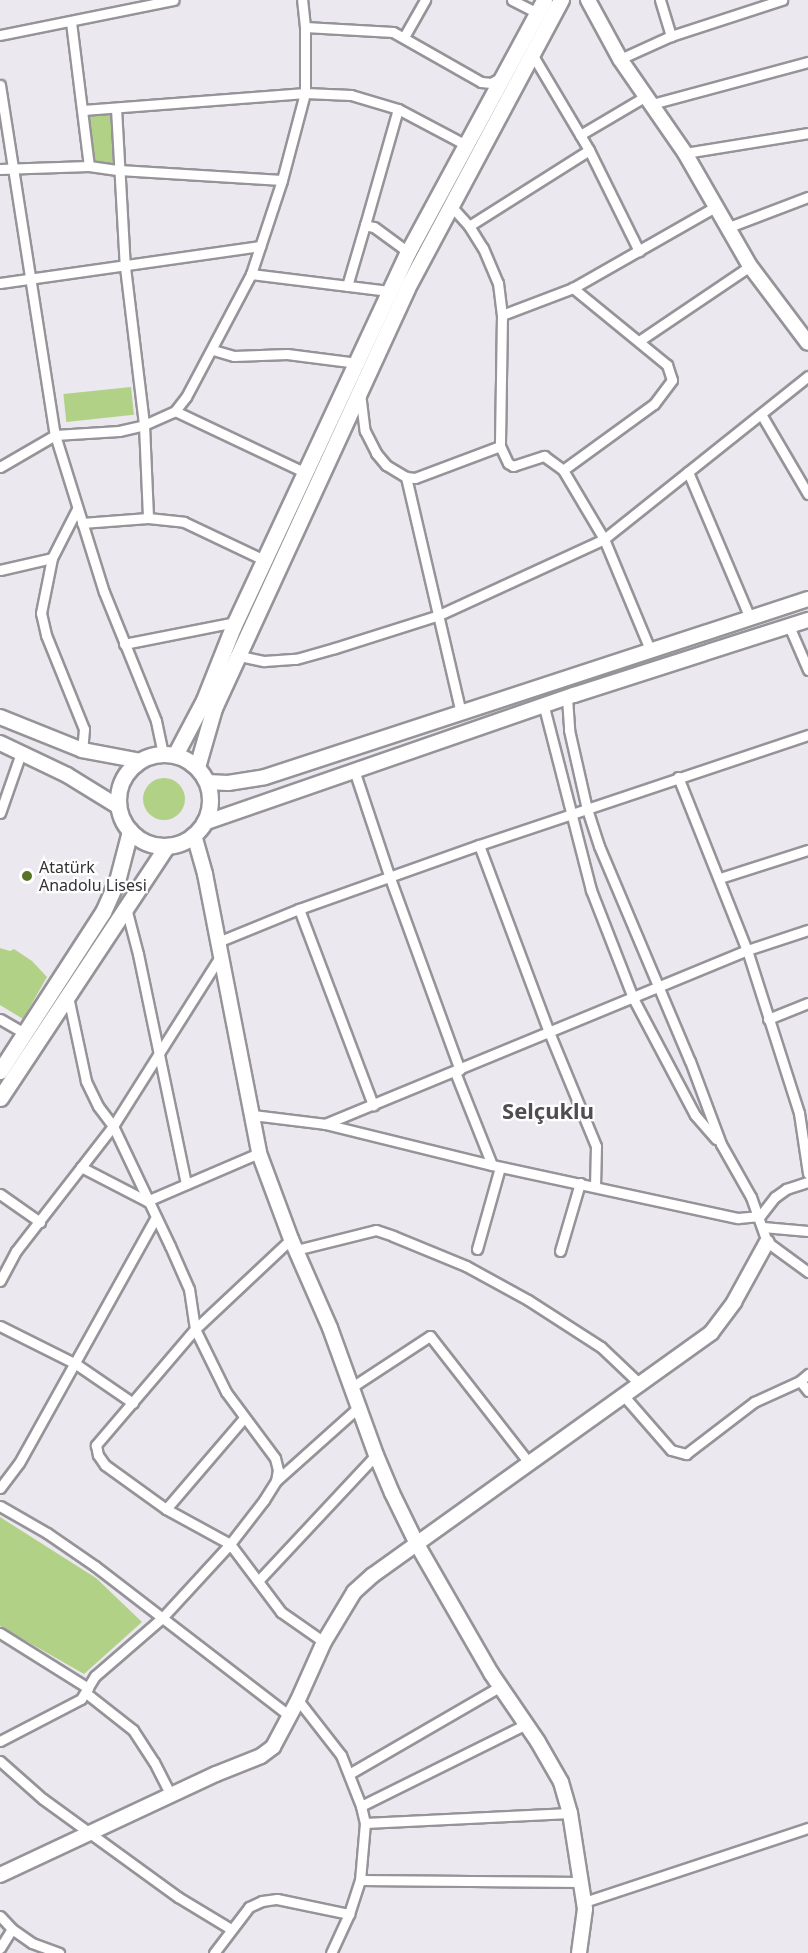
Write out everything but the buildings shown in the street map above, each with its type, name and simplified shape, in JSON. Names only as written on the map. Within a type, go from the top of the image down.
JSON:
[{"type":"main road","points":[[197,768],[231,654],[235,622],[357,363],[374,343],[407,288],[561,0]]},
{"type":"main road","points":[[169,754],[231,654],[360,393],[389,291],[540,7]]},
{"type":"main road","points":[[169,754],[197,768],[207,782],[210,806],[204,822],[194,835],[181,843],[167,846],[153,845],[130,831],[119,807],[119,790],[125,777],[140,761],[169,754]]},
{"type":"main road","points":[[0,1071],[103,912],[117,881],[130,831]]},
{"type":"main road","points":[[0,1098],[68,992],[167,846]]},
{"type":"street","points":[[122,0],[122,10]]},
{"type":"street","points":[[0,35],[173,0]]},
{"type":"street","points":[[0,467],[55,435],[119,431],[144,425],[175,411],[186,398],[251,274],[282,180],[305,93],[305,27],[302,0]]},
{"type":"street","points":[[404,37],[425,0]]},
{"type":"street","points":[[512,0],[540,7]]},
{"type":"street","points":[[588,0],[620,59],[685,153],[750,266],[808,344]]},
{"type":"street","points":[[660,0],[671,36]]},
{"type":"street","points":[[620,59],[671,36],[782,0]]},
{"type":"street","points":[[71,22],[89,166]]},
{"type":"street","points":[[305,27],[393,32],[486,84],[490,99]]},
{"type":"street","points":[[532,54],[589,150],[639,251]]},
{"type":"street","points":[[580,135],[649,100],[808,62]]},
{"type":"street","points":[[486,84],[502,77]]},
{"type":"street","points":[[0,85],[5,155],[12,170],[55,435],[77,509],[124,644],[169,754]]},
{"type":"street","points":[[83,110],[161,102],[305,93],[351,95],[398,109],[466,145]]},
{"type":"street","points":[[116,108],[125,267],[144,425],[148,518]]},
{"type":"street","points":[[346,286],[398,109]]},
{"type":"street","points":[[685,153],[808,133]]},
{"type":"street","points":[[469,226],[589,150]]},
{"type":"street","points":[[0,169],[89,166],[119,170],[282,180]]},
{"type":"street","points":[[729,227],[808,196]]},
{"type":"street","points":[[451,206],[469,226],[483,249],[498,283],[502,315],[500,446],[513,466],[544,456],[563,470],[604,539],[651,652]]},
{"type":"street","points":[[502,315],[573,288],[715,207]]},
{"type":"street","points":[[365,225],[374,227],[408,252]]},
{"type":"street","points":[[0,283],[260,246]]},
{"type":"street","points":[[639,341],[750,266]]},
{"type":"street","points":[[251,274],[389,291]]},
{"type":"street","points":[[563,470],[654,404],[669,387],[672,372],[639,341],[573,288]]},
{"type":"street","points":[[213,350],[234,356],[286,354],[357,363]]},
{"type":"street","points":[[231,654],[264,661],[296,659],[439,615],[604,539],[808,376]]},
{"type":"street","points":[[360,393],[365,431],[376,453],[386,465],[406,477],[415,478],[500,446]]},
{"type":"street","points":[[175,411],[306,473]]},
{"type":"street","points":[[761,414],[808,494]]},
{"type":"street","points":[[688,472],[750,618]]},
{"type":"street","points":[[406,477],[461,714]]},
{"type":"street","points":[[77,509],[51,558],[41,613],[46,635],[84,729],[82,750]]},
{"type":"street","points":[[82,523],[148,518],[184,522],[264,560]]},
{"type":"street","points":[[0,570],[51,558]]},
{"type":"street","points":[[207,782],[228,783],[266,777],[808,599]]},
{"type":"street","points":[[204,822],[567,698],[808,620]]},
{"type":"street","points":[[124,644],[235,622]]},
{"type":"street","points":[[789,626],[808,669]]},
{"type":"street","points":[[567,698],[569,730],[598,846],[721,1144],[760,1216],[767,1242],[808,1272]]},
{"type":"street","points":[[544,707],[591,890],[633,998],[695,1115],[721,1144]]},
{"type":"street","points":[[0,717],[82,750],[140,761]]},
{"type":"street","points":[[0,1281],[16,1251],[113,1126],[220,948],[299,909],[479,845],[808,735]]},
{"type":"street","points":[[0,743],[91,788],[119,807]]},
{"type":"street","points":[[0,813],[21,753]]},
{"type":"street","points":[[354,770],[457,1071],[496,1166],[477,1249]]},
{"type":"street","points":[[678,777],[747,950],[799,1113],[808,1173]]},
{"type":"street","points":[[194,835],[220,948],[259,1154],[293,1244],[360,1406],[376,1455],[418,1546],[561,1782],[570,1813],[584,1902],[579,1953]]},
{"type":"street","points":[[479,845],[549,1032],[596,1146],[595,1186]]},
{"type":"street","points":[[720,878],[808,850]]},
{"type":"street","points":[[125,908],[186,1184]]},
{"type":"street","points":[[299,909],[373,1105]]},
{"type":"street","points":[[325,1124],[747,950],[808,930]]},
{"type":"street","points":[[68,992],[86,1081],[98,1106],[113,1126],[189,1289],[195,1329],[226,1392],[275,1458],[276,1481]]},
{"type":"street","points":[[768,1019],[808,1003]]},
{"type":"street","points":[[0,1019],[24,1033]]},
{"type":"street","points":[[253,1115],[325,1124],[496,1166],[738,1218],[760,1216],[781,1193],[808,1182]]},
{"type":"street","points":[[147,1201],[259,1154]]},
{"type":"street","points":[[81,1167],[147,1201]]},
{"type":"street","points":[[560,1251],[580,1183]]},
{"type":"street","points":[[0,1194],[40,1222]]},
{"type":"street","points":[[0,1488],[19,1463],[155,1219]]},
{"type":"street","points":[[763,1227],[808,1231]]},
{"type":"street","points":[[324,1642],[281,1612],[230,1544],[166,1509],[105,1465],[96,1445],[99,1438],[195,1329],[293,1244],[376,1230],[393,1236],[466,1266],[528,1300],[601,1347],[640,1384]]},
{"type":"street","points":[[0,1875],[89,1832],[261,1756],[273,1748],[324,1642],[354,1592],[373,1575],[418,1546],[711,1333],[734,1302],[767,1242]]},
{"type":"street","points":[[0,1326],[76,1364],[133,1402]]},
{"type":"street","points":[[352,1386],[430,1336],[530,1464]]},
{"type":"street","points":[[623,1395],[671,1450],[686,1454],[754,1402],[804,1377],[808,1391]]},
{"type":"street","points":[[0,1741],[81,1699],[95,1676],[162,1618],[230,1544],[276,1481],[360,1406]]},
{"type":"street","points":[[166,1509],[244,1418]]},
{"type":"street","points":[[258,1581],[376,1455]]},
{"type":"street","points":[[0,1506],[47,1533],[95,1566],[290,1716]]},
{"type":"street","points":[[0,1633],[87,1690],[133,1730],[154,1762],[171,1795]]},
{"type":"street","points":[[350,1774],[501,1686]]},
{"type":"street","points":[[298,1700],[341,1755],[350,1774],[365,1823],[360,1880],[349,1914],[331,1953]]},
{"type":"street","points":[[361,1806],[526,1724]]},
{"type":"street","points":[[0,1761],[43,1799],[178,1898],[231,1929]]},
{"type":"street","points":[[365,1823],[570,1813]]},
{"type":"street","points":[[584,1902],[808,1828]]},
{"type":"street","points":[[360,1880],[581,1882]]},
{"type":"street","points":[[214,1953],[249,1907],[262,1901],[276,1899],[349,1914]]},
{"type":"street","points":[[0,1916],[12,1929],[32,1943],[55,1952]]},
{"type":"street","points":[[0,1948],[12,1929]]},
{"type":"green space","points":[[112,113],[114,164],[93,161],[88,115]]},
{"type":"green space","points":[[131,387],[134,415],[66,422],[63,394]]},
{"type":"green space","points":[[164,778],[172,779],[179,784],[184,791],[184,807],[179,814],[172,819],[164,820],[156,819],[149,814],[144,807],[143,799],[144,791],[149,784],[156,779]]},
{"type":"green space","points":[[0,948],[10,951],[14,949],[32,961],[47,977],[23,1019],[0,1005]]},
{"type":"green space","points":[[0,1517],[96,1578],[142,1622],[84,1674],[0,1626]]},
{"type":"place","name":"Atatürk Anadolu Lisesi","points":[[27,876]]},
{"type":"district","name":"Selçuklu","points":[[548,1111]]}]
